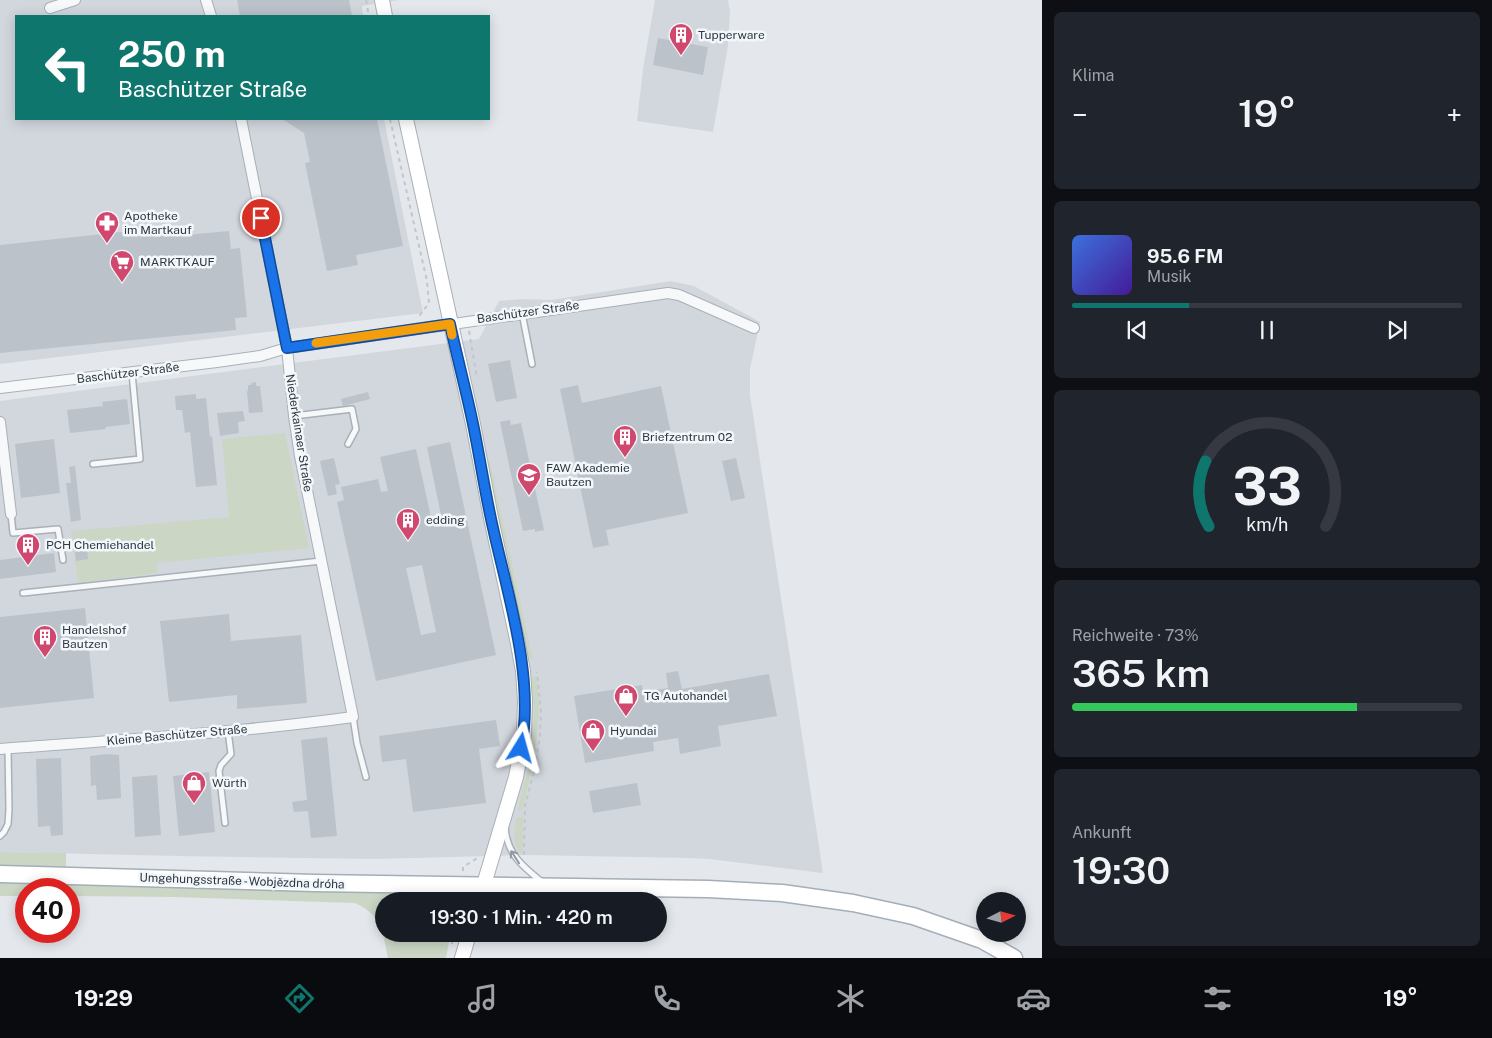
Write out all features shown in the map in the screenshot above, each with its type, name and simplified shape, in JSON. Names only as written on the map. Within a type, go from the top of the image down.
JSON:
[{"type":"main road","name":"Umgehungsstraße - Wobjězdna dróha","points":[[0,874],[315,883],[708,889],[782,893],[853,903],[914,916],[982,940],[1014,958]]},
{"type":"street","points":[[50,8],[75,0]]},
{"type":"street","points":[[206,0],[211,15]]},
{"type":"street","points":[[382,0],[385,15]]},
{"type":"street","name":"Niederkainaer Straße","points":[[240,120],[287,348],[300,456],[353,717]]},
{"type":"street","points":[[406,120],[473,424],[491,518],[518,638],[523,671],[525,701],[524,734],[516,777],[481,892]]},
{"type":"street","name":"Baschützer Straße","points":[[0,388],[252,357],[287,348],[668,293],[679,295],[754,328]]},
{"type":"street","points":[[0,422],[11,514]]},
{"type":"street","name":"Kleine Baschützer Straße","points":[[4,748],[228,731],[353,717]]},
{"type":"street","points":[[430,884],[438,892]]},
{"type":"street","points":[[462,942],[462,956]]},
{"type":"street","points":[[462,956],[466,942]]},
{"type":"lane","points":[[522,313],[532,364]]},
{"type":"lane","points":[[93,464],[140,459],[132,372]]},
{"type":"lane","points":[[294,416],[352,409],[356,429],[348,444]]},
{"type":"lane","points":[[11,514],[13,533],[58,529],[63,560]]},
{"type":"lane","points":[[23,593],[321,561]]},
{"type":"lane","points":[[353,717],[366,777]]},
{"type":"lane","points":[[225,823],[219,771],[220,765],[231,754],[228,731]]},
{"type":"lane","points":[[0,836],[8,824],[9,817],[4,748]]},
{"type":"lane","points":[[505,816],[510,848],[519,863],[546,886]]},
{"type":"path","points":[[366,0],[368,15]]},
{"type":"path","points":[[390,120],[427,281],[428,303],[420,315],[423,328]]},
{"type":"path","points":[[462,885],[463,867],[477,859],[481,854]]},
{"type":"shaded area","points":[[0,0],[399,0],[362,6],[363,15],[15,15],[15,120],[384,120],[423,313],[0,364]]},
{"type":"shaded area","points":[[655,0],[728,0],[730,12],[728,46],[713,132],[637,121],[643,69]]},
{"type":"shaded area","points":[[671,281],[694,286],[760,322],[750,369],[750,395],[823,873],[689,858],[527,855],[374,859],[0,852],[0,401],[479,339],[499,301],[523,299],[551,300]]},
{"type":"green space","points":[[285,433],[309,548],[157,563],[157,573],[78,583],[71,531],[229,517],[222,439]]},
{"type":"green space","points":[[488,460],[490,462],[533,660],[527,656],[490,480]]},
{"type":"green space","points":[[536,676],[539,710],[536,743],[523,809],[518,812],[532,748],[534,719],[531,679]]},
{"type":"green space","points":[[523,816],[523,851],[520,854],[515,841],[515,828],[516,819]]},
{"type":"green space","points":[[0,852],[66,853],[66,868],[0,867]]},
{"type":"green space","points":[[0,880],[15,880],[15,896],[0,896]]},
{"type":"green space","points":[[80,882],[375,893],[375,918],[364,907],[355,903],[80,896]]},
{"type":"green space","points":[[384,942],[449,942],[446,958],[388,958]]},
{"type":"building","points":[[237,0],[349,0],[352,15],[240,15]]},
{"type":"building","name":"Tupperware","points":[[658,38],[708,47],[703,75],[653,65]]},
{"type":"building","points":[[284,120],[377,120],[403,246],[356,255],[358,265],[327,271],[305,163],[310,162],[304,133]]},
{"type":"building","name":"MARKTKAUF","points":[[168,227],[176,236],[229,231],[231,249],[240,248],[247,317],[235,318],[236,330],[0,353],[0,245]]},
{"type":"building","points":[[510,360],[517,398],[496,402],[488,364]]},
{"type":"building","points":[[256,382],[256,386],[260,386],[263,412],[249,413],[248,385]]},
{"type":"building","name":"Briefzentrum 02","points":[[578,385],[582,403],[661,386],[688,513],[606,530],[609,545],[593,548],[560,389]]},
{"type":"building","points":[[368,392],[370,399],[343,406],[341,399]]},
{"type":"building","points":[[196,394],[196,399],[206,398],[217,485],[196,487],[190,432],[185,433],[182,410],[176,410],[175,396]]},
{"type":"building","points":[[127,399],[130,424],[70,433],[67,410],[103,406],[102,402]]},
{"type":"building","points":[[243,411],[245,421],[238,422],[239,433],[220,436],[217,413]]},
{"type":"building","points":[[510,420],[511,425],[521,423],[544,530],[535,532],[535,529],[523,531],[500,422]]},
{"type":"building","points":[[54,439],[60,493],[21,498],[15,444]]},
{"type":"building","name":"edding","points":[[450,442],[496,655],[376,681],[337,502],[344,500],[341,487],[378,479],[381,492],[388,491],[380,457],[416,449],[431,517],[441,515],[427,447]],"holes":[[[422,565],[436,632],[421,635],[406,568]]]},
{"type":"building","points":[[334,458],[340,484],[335,485],[337,494],[328,496],[320,461]]},
{"type":"building","points":[[736,458],[745,498],[731,501],[722,461]]},
{"type":"building","points":[[75,466],[81,520],[71,522],[66,483],[71,483],[69,467]]},
{"type":"building","points":[[87,550],[88,559],[76,561],[75,552]]},
{"type":"building","name":"PCH Chemiehandel","points":[[54,553],[56,572],[0,579],[0,560]]},
{"type":"building","name":"Handelshof Bautzen","points":[[85,608],[94,698],[0,708],[0,617]]},
{"type":"building","points":[[229,614],[231,641],[301,635],[307,703],[237,709],[237,695],[169,702],[160,621]]},
{"type":"building","points":[[678,671],[682,689],[769,674],[777,716],[718,726],[721,746],[680,754],[678,738],[653,742],[654,751],[585,763],[574,696],[642,685],[643,692],[668,688],[666,673]]},
{"type":"building","points":[[496,720],[500,746],[479,749],[486,803],[413,812],[406,759],[382,762],[379,736]]},
{"type":"building","points":[[327,737],[337,836],[311,838],[308,811],[294,812],[292,802],[307,800],[301,740]]},
{"type":"building","points":[[119,755],[121,798],[97,800],[96,785],[91,786],[90,756]]},
{"type":"building","points":[[61,758],[63,835],[51,836],[50,826],[38,827],[36,759]]},
{"type":"building","points":[[209,772],[215,832],[179,836],[173,776]]},
{"type":"building","points":[[157,775],[161,835],[135,837],[132,777]]},
{"type":"building","points":[[637,783],[641,805],[593,813],[589,791]]},
{"type":"slow traffic","points":[[316,343],[450,324],[452,335]]},
{"type":"place","name":"Tupperware","points":[[681,56]]},
{"type":"place","name":"Apotheke im Martkauf","points":[[107,244]]},
{"type":"place","name":"MARKTKAUF","points":[[122,283]]},
{"type":"place","name":"Briefzentrum 02","points":[[625,458]]},
{"type":"place","name":"FAW Akademie Bautzen","points":[[529,496]]},
{"type":"place","name":"edding","points":[[408,541]]},
{"type":"place","name":"PCH Chemiehandel","points":[[28,566]]},
{"type":"place","name":"Handelshof Bautzen","points":[[45,658]]},
{"type":"place","name":"TG Autohandel","points":[[626,717]]},
{"type":"place","name":"Hyundai","points":[[593,752]]},
{"type":"place","name":"Würth","points":[[194,804]]},
{"type":"route","points":[[261,218],[287,348],[450,324],[518,638],[525,701],[524,734],[521,748]]}]
